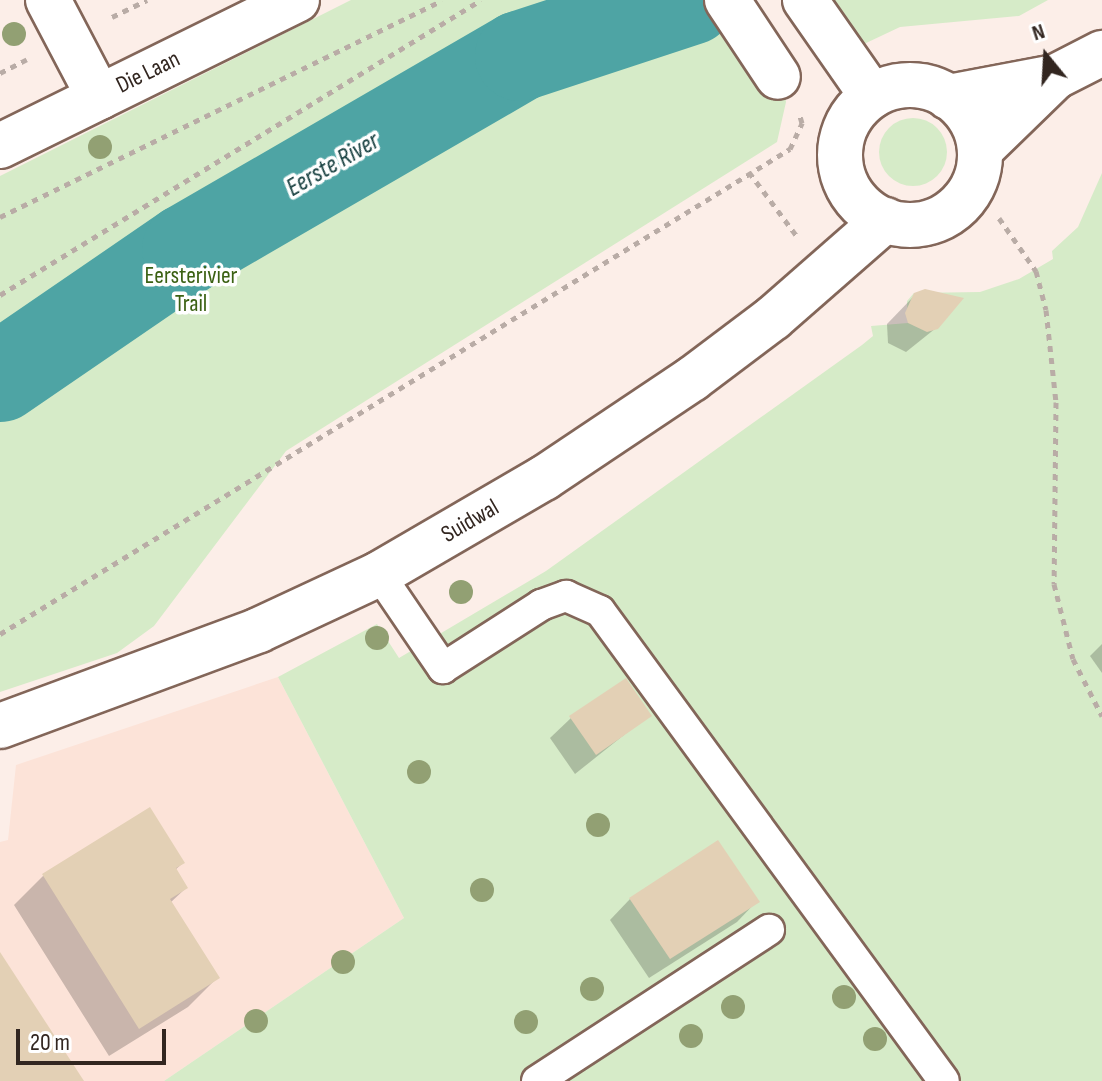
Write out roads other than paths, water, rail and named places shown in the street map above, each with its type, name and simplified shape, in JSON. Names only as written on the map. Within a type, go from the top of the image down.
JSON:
[{"type":"street","points":[[48,0],[99,97]]},
{"type":"street","name":"Die Laan","points":[[0,146],[297,0]]},
{"type":"street","points":[[727,0],[778,77]]},
{"type":"street","points":[[805,0],[862,82],[918,85],[948,97],[975,126],[981,149],[978,173],[952,211],[920,223],[885,220],[855,197],[840,163],[847,125],[862,82]]},
{"type":"street","points":[[948,97],[1055,77],[1102,53]]},
{"type":"street","points":[[981,149],[1055,77]]},
{"type":"street","name":"Suidwal","points":[[0,726],[259,630],[379,574],[544,478],[692,379],[773,318],[885,220]]},
{"type":"lane","points":[[379,574],[443,668],[566,596],[587,601],[600,611],[944,1081]]},
{"type":"lane","points":[[537,1081],[769,930]]},
{"type":"waterway","name":"Eerste River","points":[[0,377],[187,249],[520,56],[690,0]]},
{"type":"park label","name":"Eersterivier Trail","points":[[191,290]]}]
